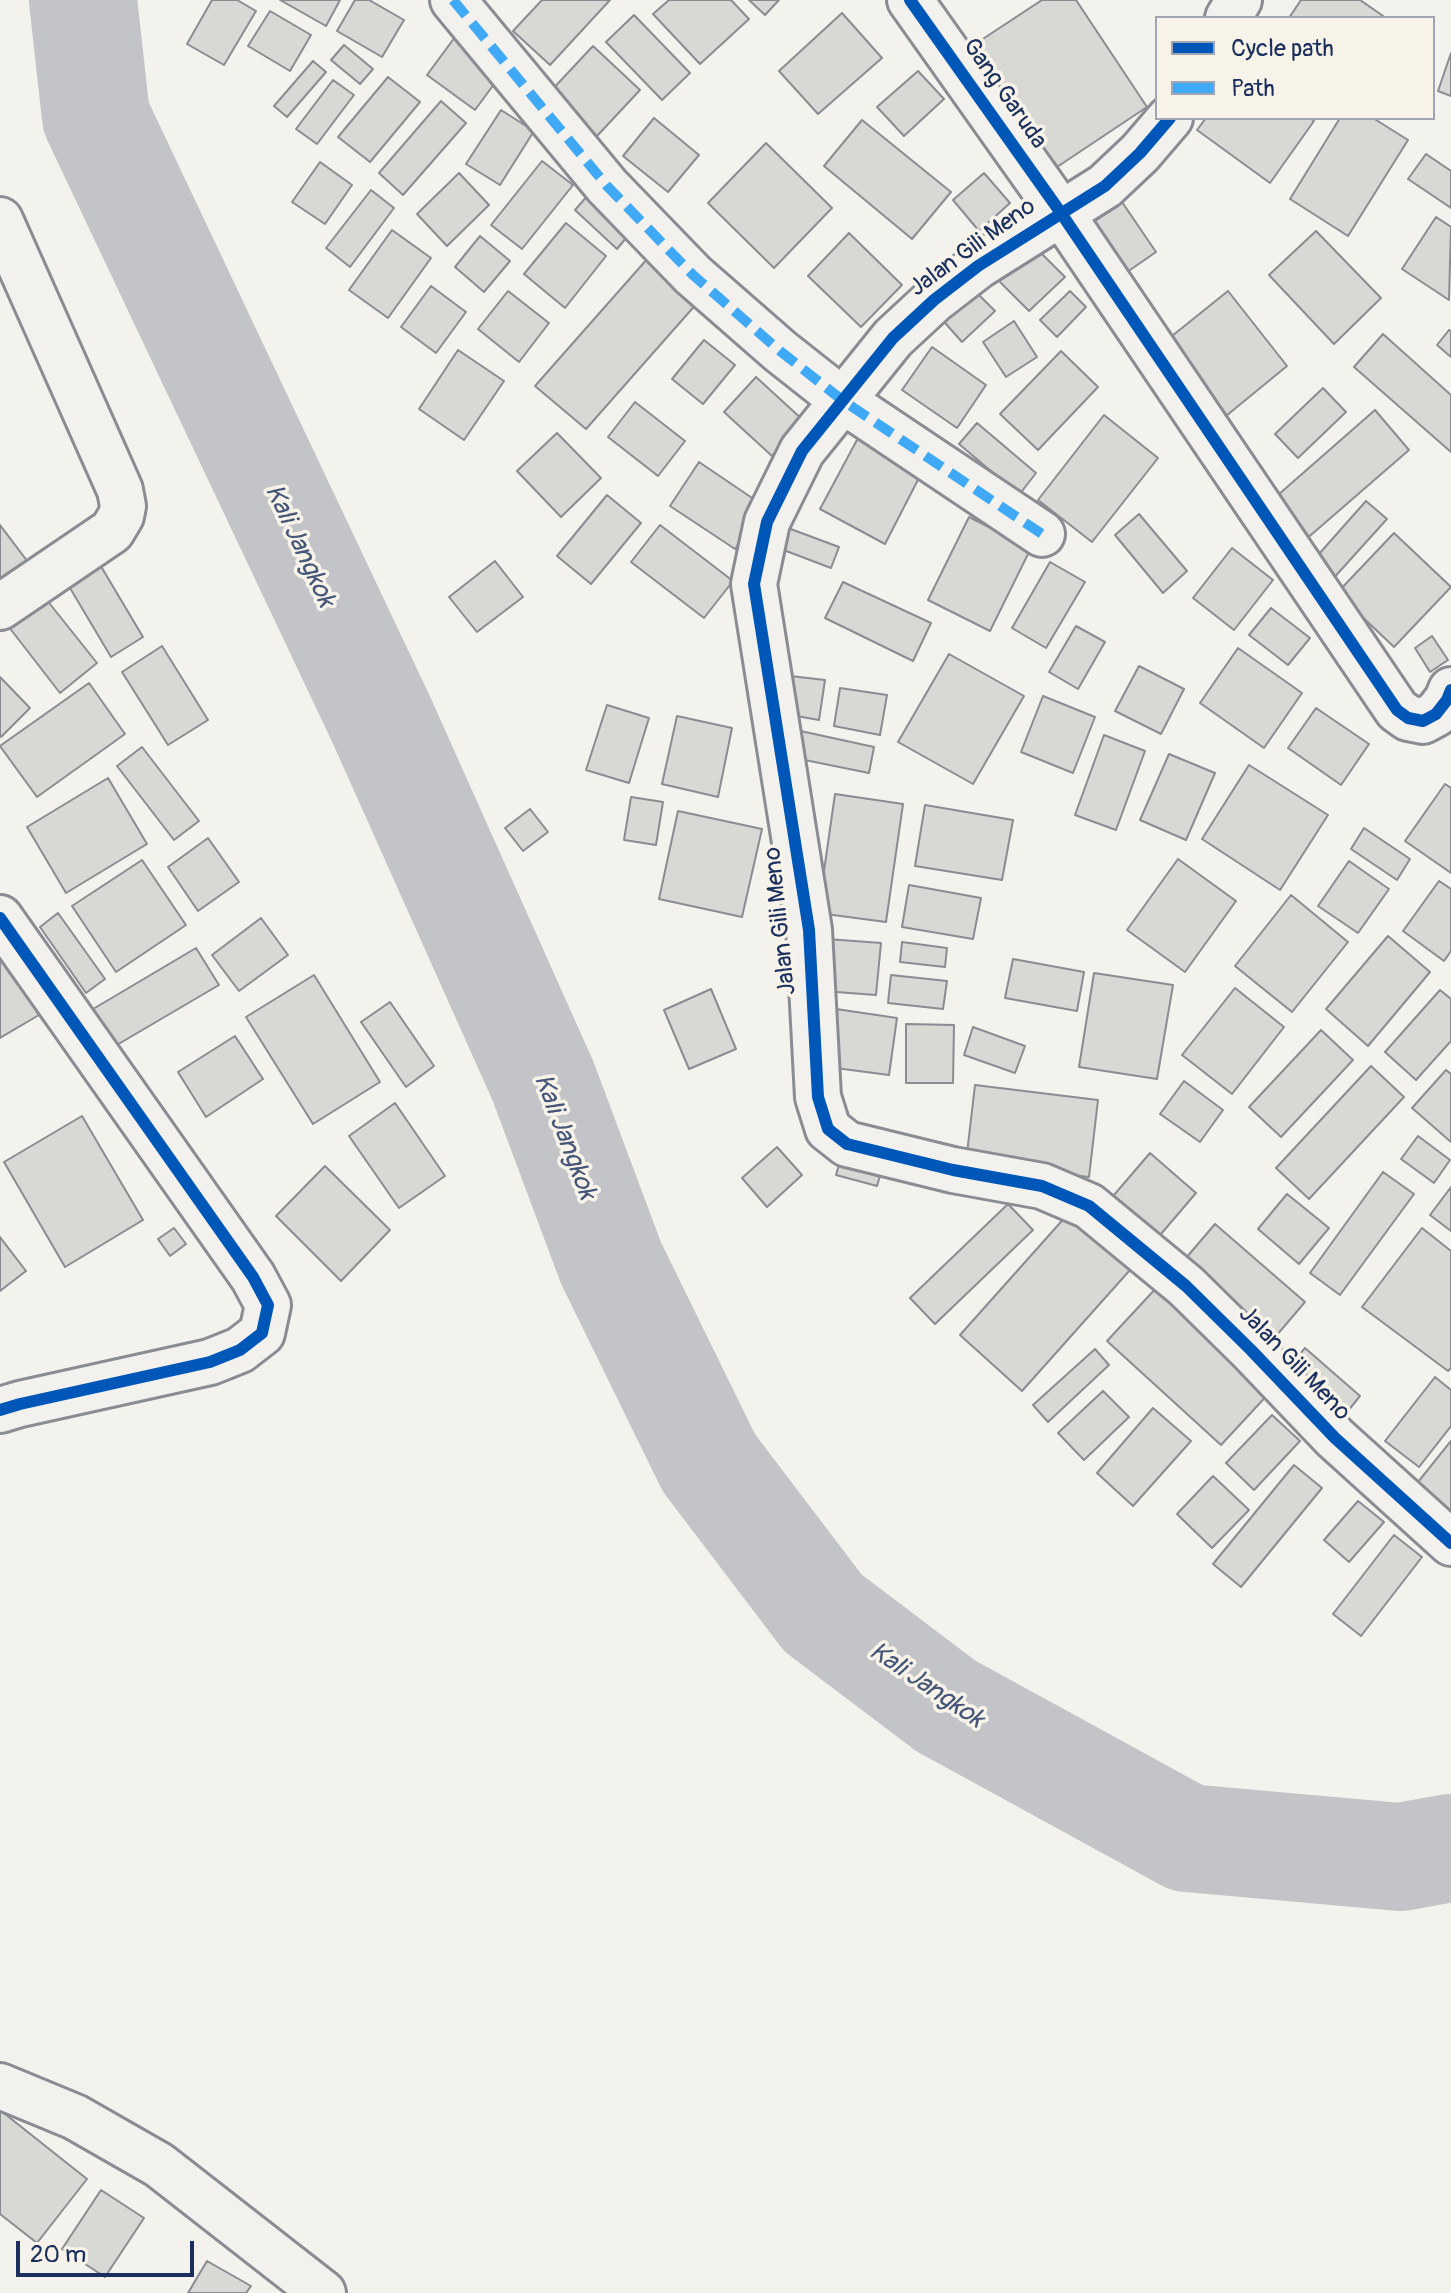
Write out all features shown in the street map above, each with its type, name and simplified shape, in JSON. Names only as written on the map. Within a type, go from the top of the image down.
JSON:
[{"type":"street","points":[[453,0],[607,186],[693,275],[842,400],[1042,534]]},
{"type":"street","name":"Gang Garuda","points":[[910,0],[1061,213],[1397,710],[1408,718],[1423,721],[1436,714],[1451,690]]},
{"type":"street","name":"Jalan Gili Meno","points":[[1168,120],[1140,153],[1105,186],[978,266],[934,300],[893,338],[802,451],[767,522],[754,584],[809,930],[818,1097],[828,1129],[847,1144],[953,1170],[1042,1186],[1089,1206],[1186,1286],[1335,1438],[1451,1543]]},
{"type":"street","points":[[0,220],[120,490],[123,506],[112,531],[0,607]]},
{"type":"street","points":[[0,918],[253,1277],[268,1305],[262,1333],[240,1350],[210,1362],[0,1410]]},
{"type":"street","points":[[0,2086],[75,2117],[159,2165],[323,2293]]},
{"type":"building","points":[[212,0],[237,0],[256,11],[224,65],[187,44]]},
{"type":"building","points":[[280,0],[340,0],[326,26]]},
{"type":"building","points":[[355,0],[369,0],[404,20],[382,57],[337,31]]},
{"type":"building","points":[[542,0],[610,0],[550,65],[513,31]]},
{"type":"building","points":[[669,0],[731,0],[749,19],[700,64],[653,14]]},
{"type":"building","points":[[749,0],[779,0],[765,15]]},
{"type":"building","points":[[1042,0],[1076,0],[1147,107],[1039,179],[957,56]]},
{"type":"building","points":[[1301,0],[1360,0],[1383,16],[1290,16]]},
{"type":"building","points":[[270,11],[311,35],[290,71],[248,46]]},
{"type":"building","points":[[842,13],[882,58],[818,114],[779,71]]},
{"type":"building","points":[[634,15],[690,73],[662,100],[606,42]]},
{"type":"building","points":[[455,37],[503,72],[475,110],[427,75]]},
{"type":"building","points":[[344,45],[373,69],[360,84],[331,60]]},
{"type":"building","points":[[593,46],[640,90],[597,136],[549,93]]},
{"type":"building","points":[[1451,53],[1451,96],[1438,91]]},
{"type":"building","points":[[313,61],[326,72],[287,117],[274,106]]},
{"type":"building","points":[[918,71],[944,99],[904,136],[877,107]]},
{"type":"building","points":[[388,77],[420,102],[370,162],[338,137]]},
{"type":"building","points":[[333,80],[354,95],[317,144],[296,129]]},
{"type":"building","points":[[441,101],[466,123],[403,195],[379,173]]},
{"type":"building","points":[[501,110],[534,131],[500,185],[466,164]]},
{"type":"building","points":[[654,118],[699,155],[668,192],[623,156]]},
{"type":"building","points":[[862,120],[951,192],[912,239],[824,166]]},
{"type":"building","points":[[1204,120],[1314,121],[1270,183],[1197,130]]},
{"type":"building","points":[[1339,120],[1376,120],[1408,140],[1348,236],[1290,199]]},
{"type":"building","points":[[766,143],[832,208],[774,268],[708,203]]},
{"type":"building","points":[[1426,154],[1451,171],[1451,208],[1408,179]]},
{"type":"building","points":[[542,161],[573,185],[522,249],[491,225]]},
{"type":"building","points":[[320,162],[352,185],[325,224],[292,202]]},
{"type":"building","points":[[459,173],[489,205],[447,246],[417,214]]},
{"type":"building","points":[[984,173],[1010,203],[979,231],[953,200]]},
{"type":"building","points":[[371,190],[394,208],[350,267],[326,248]]},
{"type":"building","points":[[589,194],[631,232],[617,249],[575,210]]},
{"type":"building","points":[[1122,202],[1156,252],[1120,277],[1086,227]]},
{"type":"building","points":[[1436,217],[1451,227],[1449,300],[1402,269]]},
{"type":"building","points":[[566,223],[606,256],[565,308],[524,274]]},
{"type":"building","points":[[392,230],[431,258],[388,318],[349,290]]},
{"type":"building","points":[[1316,231],[1381,298],[1334,344],[1269,275]]},
{"type":"building","points":[[849,233],[902,285],[861,327],[808,276]]},
{"type":"building","points":[[480,236],[510,261],[484,292],[455,267]]},
{"type":"building","points":[[1032,244],[1065,277],[1029,311],[997,279]]},
{"type":"building","points":[[656,249],[706,293],[586,429],[535,386]]},
{"type":"building","points":[[969,285],[995,311],[962,342],[938,315]]},
{"type":"building","points":[[431,286],[466,312],[436,353],[401,327]]},
{"type":"building","points":[[508,291],[549,323],[519,362],[478,329]]},
{"type":"building","points":[[1070,291],[1086,307],[1057,337],[1040,320]]},
{"type":"building","points":[[1228,291],[1287,366],[1226,416],[1167,340]]},
{"type":"building","points":[[1014,321],[1037,357],[1006,377],[983,342]]},
{"type":"building","points":[[1451,331],[1451,357],[1437,345]]},
{"type":"building","points":[[1383,334],[1451,395],[1451,452],[1354,367]]},
{"type":"building","points":[[704,340],[735,365],[703,404],[672,379]]},
{"type":"building","points":[[932,347],[986,385],[957,428],[902,390]]},
{"type":"building","points":[[458,350],[504,381],[464,440],[419,409]]},
{"type":"building","points":[[1061,351],[1098,387],[1038,450],[1000,414]]},
{"type":"building","points":[[756,377],[804,421],[772,456],[724,412]]},
{"type":"building","points":[[1323,388],[1346,412],[1298,458],[1275,434]]},
{"type":"building","points":[[635,402],[685,441],[658,476],[608,437]]},
{"type":"building","points":[[1375,410],[1409,450],[1304,541],[1270,502]]},
{"type":"building","points":[[1104,415],[1158,458],[1092,542],[1038,500]]},
{"type":"building","points":[[977,423],[1036,473],[1019,495],[959,444]]},
{"type":"building","points":[[557,433],[601,478],[561,517],[517,471]]},
{"type":"building","points":[[858,438],[922,472],[885,544],[820,509]]},
{"type":"building","points":[[699,462],[764,506],[735,549],[670,506]]},
{"type":"building","points":[[607,495],[641,523],[591,584],[557,556]]},
{"type":"building","points":[[1366,501],[1387,519],[1331,581],[1311,563]]},
{"type":"building","points":[[1139,514],[1187,571],[1163,593],[1115,535]]},
{"type":"building","points":[[969,517],[1031,548],[990,631],[928,600]]},
{"type":"building","points":[[0,525],[28,562],[0,584]]},
{"type":"building","points":[[660,525],[733,581],[704,618],[631,562]]},
{"type":"building","points":[[788,528],[839,547],[831,568],[781,549]]},
{"type":"building","points":[[1394,533],[1451,587],[1394,647],[1337,593]]},
{"type":"building","points":[[1232,548],[1273,580],[1234,630],[1193,598]]},
{"type":"building","points":[[495,561],[523,597],[477,632],[449,597]]},
{"type":"building","points":[[1050,562],[1085,582],[1046,648],[1012,628]]},
{"type":"building","points":[[99,563],[143,637],[111,657],[67,583]]},
{"type":"building","points":[[843,582],[931,623],[913,661],[825,618]]},
{"type":"building","points":[[42,594],[97,663],[60,693],[5,622]]},
{"type":"building","points":[[1271,608],[1310,638],[1288,665],[1249,635]]},
{"type":"building","points":[[1076,626],[1105,642],[1078,689],[1049,672]]},
{"type":"building","points":[[1432,636],[1448,660],[1430,672],[1415,648]]},
{"type":"building","points":[[162,646],[208,720],[168,745],[122,672]]},
{"type":"building","points":[[1238,648],[1302,693],[1264,748],[1200,703]]},
{"type":"building","points":[[949,654],[1024,696],[973,784],[898,742]]},
{"type":"building","points":[[1139,666],[1184,689],[1161,734],[1115,711]]},
{"type":"building","points":[[790,676],[825,680],[819,720],[785,714]]},
{"type":"building","points":[[0,677],[30,708],[1,737],[0,736]]},
{"type":"building","points":[[89,683],[125,734],[37,797],[0,746]]},
{"type":"building","points":[[840,688],[887,695],[880,735],[834,726]]},
{"type":"building","points":[[1043,696],[1095,717],[1073,773],[1021,752]]},
{"type":"building","points":[[607,705],[649,718],[629,783],[586,770]]},
{"type":"building","points":[[1316,708],[1369,744],[1341,785],[1288,748]]},
{"type":"building","points":[[677,716],[732,728],[718,797],[662,784]]},
{"type":"building","points":[[796,730],[874,747],[869,773],[790,757]]},
{"type":"building","points":[[1104,735],[1145,751],[1116,830],[1075,815]]},
{"type":"building","points":[[142,747],[199,821],[174,840],[117,766]]},
{"type":"building","points":[[1169,754],[1215,773],[1186,840],[1140,820]]},
{"type":"building","points":[[1249,765],[1328,815],[1280,890],[1202,839]]},
{"type":"building","points":[[108,778],[147,844],[66,893],[27,827]]},
{"type":"building","points":[[1445,784],[1451,788],[1451,873],[1405,841]]},
{"type":"building","points":[[835,794],[903,804],[886,922],[818,913]]},
{"type":"building","points":[[631,797],[663,802],[656,845],[624,840]]},
{"type":"building","points":[[925,805],[1013,820],[1002,880],[915,866]]},
{"type":"building","points":[[530,809],[548,832],[523,851],[505,828]]},
{"type":"building","points":[[678,811],[762,829],[742,917],[659,899]]},
{"type":"building","points":[[1364,828],[1410,859],[1397,880],[1351,849]]},
{"type":"building","points":[[208,838],[239,882],[198,911],[168,867]]},
{"type":"building","points":[[1178,859],[1236,901],[1185,972],[1127,930]]},
{"type":"building","points":[[142,860],[186,925],[116,972],[72,906]]},
{"type":"building","points":[[1349,861],[1389,889],[1358,933],[1318,906]]},
{"type":"building","points":[[1439,881],[1451,889],[1451,951],[1444,961],[1403,931]]},
{"type":"building","points":[[909,885],[981,898],[973,939],[902,927]]},
{"type":"building","points":[[1291,895],[1348,942],[1292,1012],[1235,966]]},
{"type":"building","points":[[58,913],[105,979],[86,993],[40,927]]},
{"type":"building","points":[[261,918],[288,955],[239,991],[212,955]]},
{"type":"building","points":[[1388,936],[1430,972],[1368,1046],[1326,1009]]},
{"type":"building","points":[[827,939],[881,943],[876,995],[823,991]]},
{"type":"building","points":[[902,942],[947,948],[945,967],[900,962]]},
{"type":"building","points":[[196,948],[219,985],[110,1049],[88,1012]]},
{"type":"building","points":[[0,955],[39,1015],[0,1038]]},
{"type":"building","points":[[1013,959],[1084,972],[1077,1011],[1005,998]]},
{"type":"building","points":[[1094,973],[1173,985],[1157,1079],[1079,1067]]},
{"type":"building","points":[[314,975],[380,1082],[313,1124],[246,1017]]},
{"type":"building","points":[[891,975],[947,981],[943,1009],[888,1003]]},
{"type":"building","points":[[1235,988],[1284,1027],[1232,1094],[1182,1055]]},
{"type":"building","points":[[711,989],[736,1049],[689,1069],[664,1010]]},
{"type":"building","points":[[1440,990],[1451,999],[1451,1041],[1416,1080],[1385,1052]]},
{"type":"building","points":[[390,1002],[434,1066],[406,1087],[361,1022]]},
{"type":"building","points":[[836,1009],[897,1018],[889,1075],[828,1067]]},
{"type":"building","points":[[906,1024],[954,1025],[953,1083],[906,1083]]},
{"type":"building","points":[[973,1027],[1025,1046],[1015,1073],[964,1055]]},
{"type":"building","points":[[1321,1030],[1353,1060],[1281,1137],[1249,1107]]},
{"type":"building","points":[[235,1036],[263,1079],[206,1117],[178,1072]]},
{"type":"building","points":[[1371,1066],[1404,1097],[1309,1199],[1276,1168]]},
{"type":"building","points":[[1446,1070],[1451,1074],[1451,1142],[1412,1108]]},
{"type":"building","points":[[1184,1081],[1223,1110],[1200,1142],[1160,1114]]},
{"type":"building","points":[[975,1085],[1098,1100],[1089,1177],[966,1162]]},
{"type":"building","points":[[395,1103],[445,1176],[399,1208],[349,1136]]},
{"type":"building","points":[[82,1116],[143,1220],[65,1267],[4,1162]]},
{"type":"building","points":[[1418,1136],[1450,1160],[1434,1183],[1401,1159]]},
{"type":"building","points":[[777,1147],[802,1175],[767,1207],[742,1178]]},
{"type":"building","points":[[1150,1153],[1196,1193],[1155,1241],[1108,1202]]},
{"type":"building","points":[[841,1158],[882,1169],[877,1186],[836,1175]]},
{"type":"building","points":[[325,1166],[390,1230],[341,1281],[276,1216]]},
{"type":"building","points":[[1383,1172],[1414,1194],[1340,1295],[1310,1273]]},
{"type":"building","points":[[1451,1187],[1451,1231],[1430,1215]]},
{"type":"building","points":[[1287,1194],[1329,1228],[1299,1264],[1258,1229]]},
{"type":"building","points":[[1008,1204],[1033,1230],[935,1324],[910,1298]]},
{"type":"building","points":[[1076,1205],[1138,1261],[1022,1391],[960,1335]]},
{"type":"building","points":[[1215,1224],[1305,1302],[1270,1343],[1180,1265]]},
{"type":"building","points":[[174,1228],[186,1244],[170,1256],[158,1239]]},
{"type":"building","points":[[1422,1228],[1451,1251],[1451,1368],[1448,1371],[1362,1307]]},
{"type":"building","points":[[0,1237],[26,1271],[0,1291]]},
{"type":"building","points":[[1158,1286],[1272,1390],[1221,1445],[1107,1341]]},
{"type":"building","points":[[1305,1348],[1360,1396],[1339,1422],[1283,1373]]},
{"type":"building","points":[[1095,1349],[1109,1365],[1048,1422],[1033,1405]]},
{"type":"building","points":[[1435,1377],[1451,1390],[1451,1426],[1419,1467],[1385,1441]]},
{"type":"building","points":[[1103,1391],[1129,1417],[1084,1460],[1058,1433]]},
{"type":"building","points":[[1153,1408],[1191,1441],[1133,1506],[1097,1473]]},
{"type":"building","points":[[1272,1415],[1300,1441],[1254,1490],[1226,1463]]},
{"type":"building","points":[[1451,1441],[1451,1516],[1414,1487]]},
{"type":"building","points":[[1294,1465],[1322,1488],[1241,1587],[1213,1564]]},
{"type":"building","points":[[1213,1476],[1249,1510],[1212,1548],[1177,1514]]},
{"type":"building","points":[[1358,1501],[1384,1522],[1349,1562],[1324,1540]]},
{"type":"building","points":[[1394,1535],[1422,1557],[1361,1636],[1333,1614]]},
{"type":"building","points":[[0,2110],[87,2179],[37,2243],[0,2214]]},
{"type":"building","points":[[101,2190],[144,2218],[105,2277],[62,2249]]},
{"type":"building","points":[[207,2261],[251,2286],[246,2293],[188,2293]]},
{"type":"waterway","name":"Kali Jangkok","points":[[83,0],[96,117],[381,719],[543,1081],[611,1263],[709,1463],[823,1613],[946,1706],[1187,1838],[1400,1857],[1451,1848]]},
{"type":"marked path","points":[[453,0],[607,186],[693,275],[842,400],[1042,534]]},
{"type":"cycle path","points":[[910,0],[1061,213],[1397,710],[1408,718],[1423,721],[1436,714],[1451,690]]},
{"type":"cycle path","points":[[1168,120],[1140,153],[1105,186],[978,266],[934,300],[893,338],[802,451],[767,522],[754,584],[809,930],[818,1097],[828,1129],[847,1144],[953,1170],[1042,1186],[1089,1206],[1186,1286],[1335,1438],[1451,1543]]},
{"type":"cycle path","points":[[0,918],[253,1277],[268,1305],[262,1333],[240,1350],[210,1362],[0,1410]]}]
